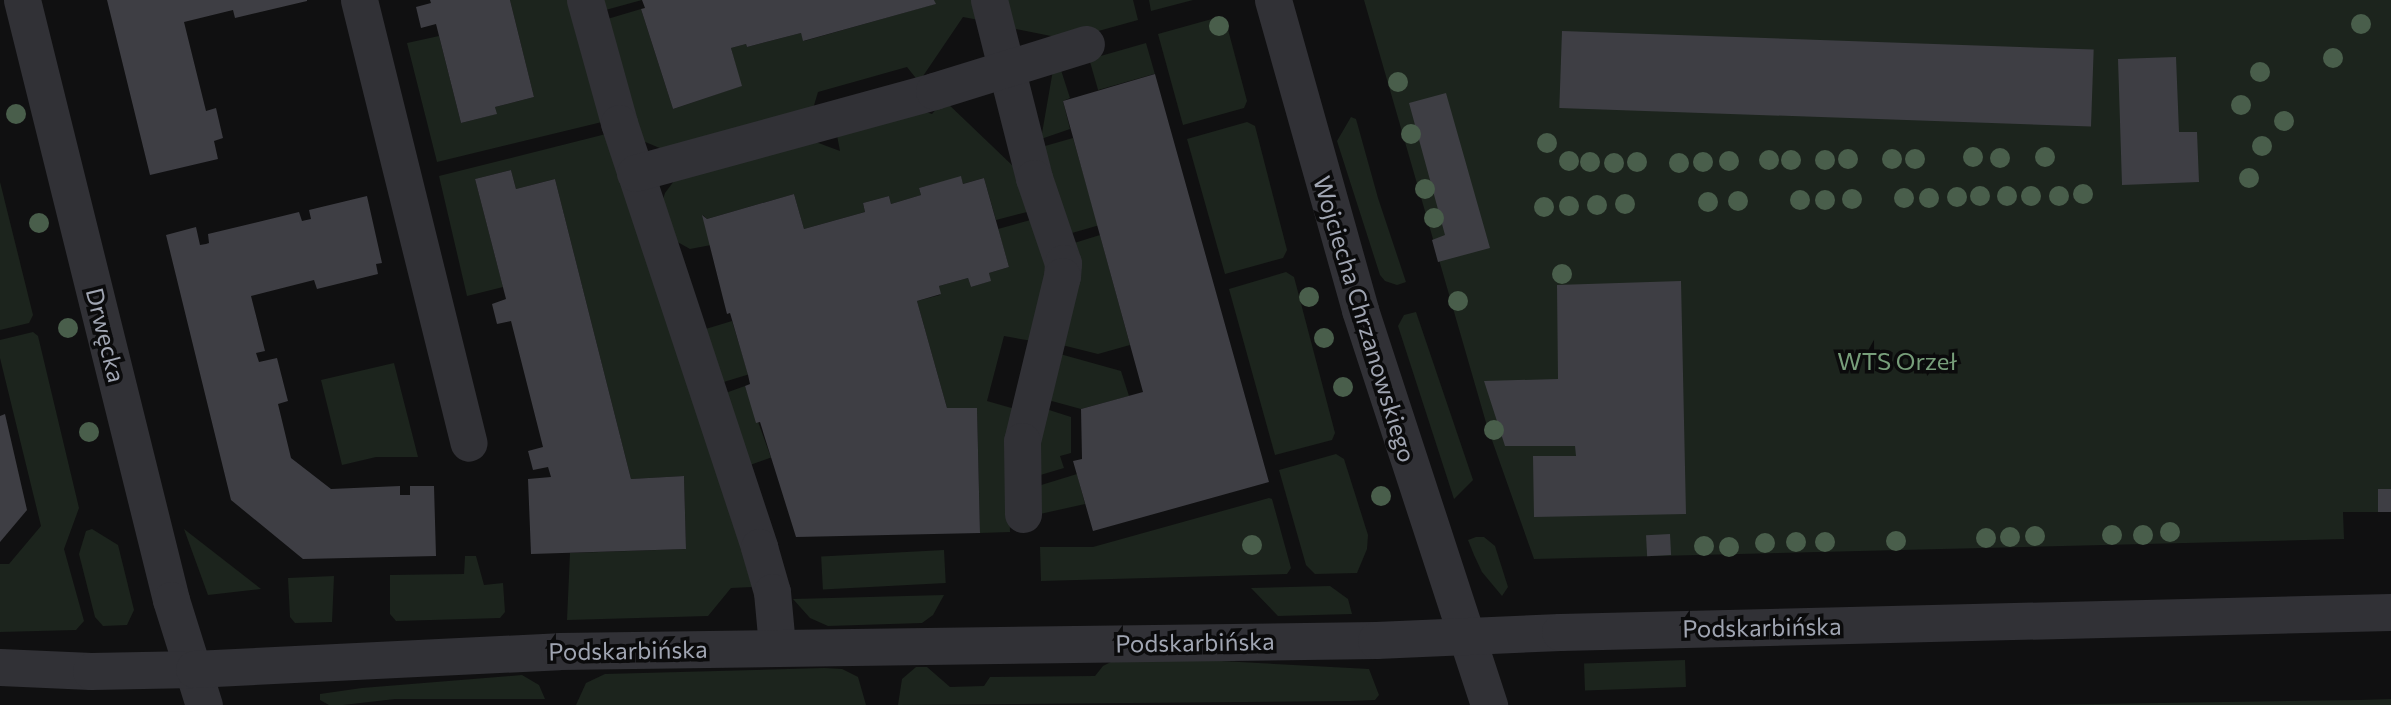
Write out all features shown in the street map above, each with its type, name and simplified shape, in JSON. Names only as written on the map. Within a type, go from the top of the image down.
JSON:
[{"type":"street","name":"Drwęcka","points":[[22,0],[171,600],[204,705]]},
{"type":"street","points":[[359,0],[469,443]]},
{"type":"street","points":[[585,0],[642,171],[759,547],[772,593],[777,646]]},
{"type":"street","points":[[989,0],[1034,178],[1063,270],[1022,440],[1023,514]]},
{"type":"street","name":"Wojciecha Chrzanowskiego","points":[[1273,0],[1360,310],[1489,705]]},
{"type":"street","points":[[642,171],[1086,44]]},
{"type":"street","name":"Podskarbińska","points":[[0,667],[91,671],[559,650],[1376,640],[2391,612]]},
{"type":"green space","points":[[510,0],[570,0],[602,122],[437,162],[407,43],[439,36],[461,123],[496,114],[495,107],[534,97]]},
{"type":"green space","points":[[599,0],[642,0],[602,11]]},
{"type":"green space","points":[[934,0],[973,0],[979,20],[963,17],[919,82],[907,67],[818,92],[812,112],[662,149],[643,141],[604,20],[641,9],[673,109],[741,86],[731,48],[746,44],[747,47],[801,33],[804,41],[935,4]]},
{"type":"green space","points":[[1003,0],[1133,0],[1138,20],[1084,35],[1056,37],[1011,28]]},
{"type":"green space","points":[[1149,0],[1193,0],[1151,11]]},
{"type":"green space","name":"WTS Orzeł","points":[[1364,0],[2391,0],[2391,512],[2343,512],[2344,539],[1534,559],[1487,426]]},
{"type":"green space","points":[[1219,17],[1226,22],[1247,101],[1244,108],[1183,125],[1158,34]]},
{"type":"green space","points":[[1146,43],[1155,74],[1098,90],[1089,59]]},
{"type":"green space","points":[[1060,67],[1070,98],[1063,101],[1070,129],[1041,139],[1053,70]]},
{"type":"green space","points":[[944,100],[1014,167],[1031,211],[996,220],[984,178],[963,184],[961,177],[919,188],[921,195],[891,204],[889,196],[863,203],[865,212],[804,229],[794,194],[707,219],[703,215],[711,245],[690,249],[674,240],[662,202],[677,177],[805,138],[840,151],[836,130],[913,108],[932,114]]},
{"type":"green space","points":[[1351,117],[1356,119],[1378,198],[1406,282],[1397,285],[1385,281],[1380,275],[1337,141]]},
{"type":"green space","points":[[1247,122],[1255,126],[1287,250],[1283,258],[1225,274],[1187,139]]},
{"type":"green space","points":[[606,134],[730,506],[752,587],[731,588],[708,616],[567,620],[570,553],[686,549],[684,476],[631,479],[555,179],[516,189],[511,170],[475,179],[503,287],[467,296],[439,176]]},
{"type":"green space","points":[[1073,138],[1098,225],[1069,234],[1044,146]]},
{"type":"green space","points":[[0,182],[33,315],[29,323],[0,330]]},
{"type":"green space","points":[[1034,219],[1048,271],[1032,341],[1004,336],[987,401],[1015,409],[1008,437],[1010,532],[980,533],[977,409],[947,408],[917,301],[940,295],[939,286],[968,278],[971,287],[990,281],[989,273],[1009,267],[998,229]]},
{"type":"green space","points":[[1100,235],[1130,345],[1098,354],[1062,345],[1071,244]]},
{"type":"green space","points":[[1286,272],[1294,277],[1335,433],[1332,440],[1275,455],[1229,289]]},
{"type":"green space","points":[[1416,312],[1473,480],[1454,499],[1398,326],[1404,315]]},
{"type":"green space","points":[[732,321],[748,375],[719,384],[702,330]]},
{"type":"green space","points":[[33,332],[38,336],[79,508],[64,549],[84,621],[76,630],[0,632],[0,564],[9,564],[41,526],[0,358],[0,340]]},
{"type":"green space","points":[[1060,354],[1121,371],[1129,396],[1081,409],[1048,400]]},
{"type":"green space","points":[[394,363],[418,457],[376,457],[342,465],[321,380]]},
{"type":"green space","points":[[745,386],[771,457],[749,465],[723,394]]},
{"type":"green space","points":[[1046,409],[1071,417],[1071,453],[1060,456],[1064,468],[1037,476],[1037,446]]},
{"type":"green space","points":[[1336,454],[1344,459],[1368,535],[1367,549],[1357,573],[1315,574],[1306,565],[1279,470]]},
{"type":"green space","points":[[1077,474],[1085,504],[1040,514],[1038,486]]},
{"type":"green space","points":[[1272,499],[1291,568],[1287,574],[1041,581],[1040,547],[1093,547]]},
{"type":"green space","points":[[92,529],[118,545],[134,610],[127,625],[103,626],[95,617],[79,554],[86,531]]},
{"type":"green space","points":[[184,529],[261,589],[208,595]]},
{"type":"green space","points":[[1484,537],[1495,546],[1508,587],[1502,596],[1482,572],[1474,555],[1468,540]]},
{"type":"green space","points":[[944,550],[946,583],[823,589],[821,556]]},
{"type":"green space","points":[[465,556],[476,556],[484,585],[503,583],[505,612],[500,618],[396,621],[390,614],[390,575],[464,574]]},
{"type":"green space","points":[[334,576],[332,622],[295,623],[290,617],[288,578]]},
{"type":"green space","points":[[1330,586],[1348,599],[1352,614],[1278,616],[1251,588]]},
{"type":"green space","points":[[944,595],[933,615],[922,623],[828,626],[810,618],[793,599]]},
{"type":"green space","points":[[1203,660],[1369,669],[1379,695],[1375,700],[1350,701],[898,705],[902,679],[916,667],[927,667],[950,687],[984,686],[990,677],[1095,676],[1103,666],[1111,662]]},
{"type":"green space","points":[[1685,660],[1686,687],[1585,691],[1584,664]]},
{"type":"green space","points":[[842,669],[858,677],[866,705],[576,705],[586,683],[605,674]]},
{"type":"green space","points":[[522,675],[539,685],[545,699],[395,699],[343,705],[329,705],[320,700],[320,694],[362,688]]},
{"type":"green space","points":[[2391,699],[2391,705],[2030,705],[2359,700]]},
{"type":"building","points":[[107,0],[307,1],[235,18],[233,10],[184,22],[206,111],[216,108],[223,138],[214,141],[218,159],[150,175]]},
{"type":"building","points":[[430,0],[510,0],[534,97],[495,107],[497,114],[461,123],[436,24],[421,28],[416,7],[431,3]]},
{"type":"building","points":[[642,0],[934,0],[936,4],[803,41],[801,33],[747,47],[746,44],[731,48],[742,86],[673,109],[641,9],[645,8]]},
{"type":"building","points":[[1562,31],[2094,50],[2091,127],[1559,108]]},
{"type":"building","points":[[2176,57],[2179,132],[2197,132],[2199,182],[2122,185],[2118,59]]},
{"type":"building","points":[[1155,74],[1269,482],[1093,531],[1073,461],[1082,459],[1081,409],[1143,392],[1063,101]]},
{"type":"building","points":[[1446,93],[1490,248],[1438,262],[1432,240],[1445,235],[1409,103]]},
{"type":"building","points":[[511,170],[516,189],[555,179],[631,479],[684,476],[686,549],[531,554],[528,479],[551,477],[548,467],[533,470],[528,451],[543,447],[511,321],[497,324],[492,304],[506,299],[475,179]]},
{"type":"building","points":[[961,176],[963,184],[984,178],[1009,267],[989,273],[991,281],[971,287],[968,278],[939,286],[941,294],[917,301],[947,408],[977,408],[980,533],[796,537],[760,422],[756,423],[745,386],[750,384],[748,375],[730,313],[727,314],[702,215],[707,219],[794,194],[804,229],[865,212],[863,203],[889,196],[891,204],[921,195],[919,188]]},
{"type":"building","points":[[367,196],[382,263],[376,264],[378,274],[317,289],[314,280],[251,296],[265,351],[256,353],[259,362],[277,358],[288,401],[278,404],[291,458],[331,489],[400,486],[400,495],[410,495],[410,486],[434,486],[436,556],[303,559],[231,500],[166,235],[196,227],[200,245],[206,244],[209,243],[208,234],[299,212],[302,221],[311,219],[309,210]]},
{"type":"building","points":[[1681,281],[1686,514],[1534,517],[1533,456],[1576,456],[1575,446],[1505,446],[1484,381],[1558,379],[1557,285]]},
{"type":"building","points":[[5,414],[27,510],[0,542],[0,416]]},
{"type":"building","points":[[2378,489],[2391,489],[2391,512],[2378,512]]},
{"type":"building","points":[[1670,534],[1671,555],[1647,556],[1646,535]]}]
